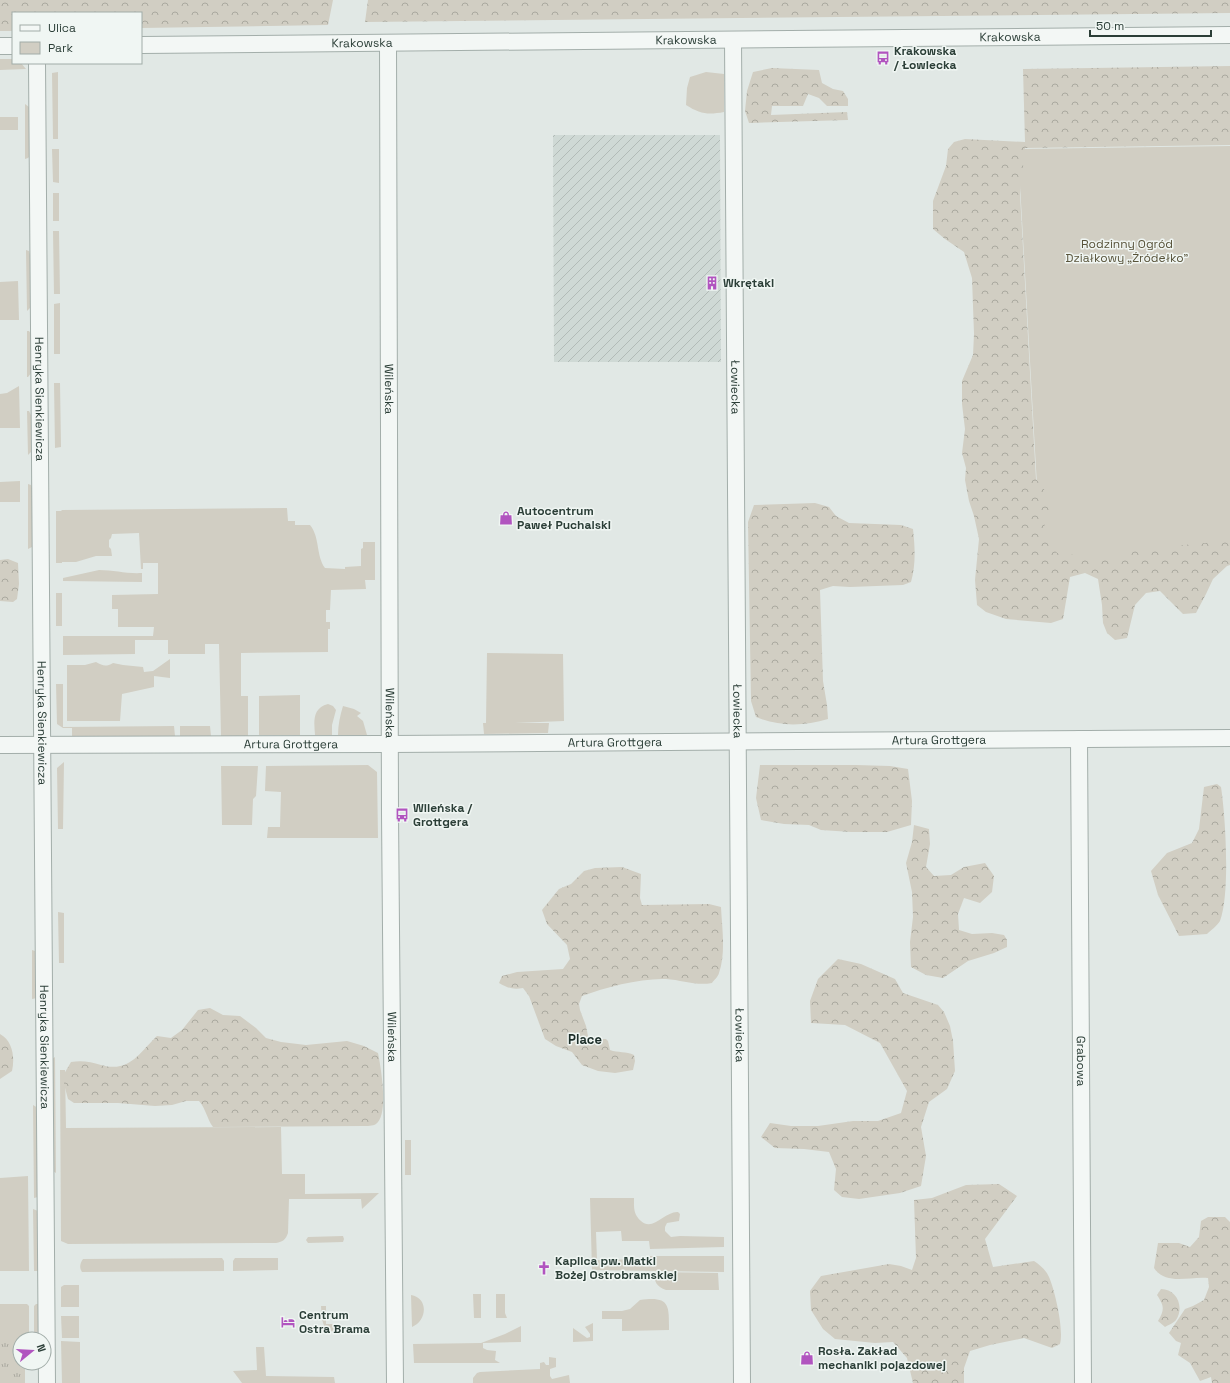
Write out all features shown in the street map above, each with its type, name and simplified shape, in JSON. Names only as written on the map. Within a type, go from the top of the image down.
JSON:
[{"type":"street","name":"Krakowska","points":[[142,45],[1230,35]]},
{"type":"street","name":"Łowiecka","points":[[733,40],[742,1383]]},
{"type":"street","name":"Wileńska","points":[[388,43],[394,1383]]},
{"type":"street","points":[[0,46],[12,46]]},
{"type":"street","name":"Henryka Sienkiewicza","points":[[36,64],[47,1383]]},
{"type":"street","name":"Artura Grottgera","points":[[0,745],[390,744],[1230,738]]},
{"type":"street","name":"Grabowa","points":[[1079,739],[1083,1383]]},
{"type":"shaded area","points":[[553,135],[720,135],[721,362],[554,362]]},
{"type":"green space","points":[[0,0],[333,0],[328,25],[142,28],[142,12],[12,12],[12,31],[0,31]]},
{"type":"green space","points":[[368,0],[1230,0],[1230,13],[365,22]]},
{"type":"green space","points":[[0,59],[12,59],[12,64],[22,64],[26,69],[0,70]]},
{"type":"green space","points":[[1230,66],[1230,145],[1025,148],[1020,194],[1036,479],[1049,496],[1051,506],[1046,518],[1043,534],[1057,553],[1065,553],[1095,560],[1108,560],[1141,549],[1205,543],[1230,538],[1230,565],[1213,579],[1196,613],[1183,614],[1160,591],[1146,593],[1135,605],[1127,638],[1115,640],[1107,633],[1103,623],[1098,579],[1085,573],[1070,577],[1063,619],[1051,623],[1006,619],[986,612],[977,605],[975,580],[979,539],[969,501],[965,480],[966,468],[962,453],[965,429],[962,404],[962,381],[973,355],[974,334],[972,278],[964,252],[933,229],[933,201],[946,166],[948,149],[954,142],[965,139],[1025,142],[1023,69]]},
{"type":"green space","points":[[772,68],[819,70],[822,83],[833,89],[843,91],[848,99],[848,106],[827,106],[819,98],[808,94],[803,106],[772,106],[771,115],[847,112],[848,120],[749,123],[745,111],[747,91],[753,72]]},
{"type":"green space","points":[[58,72],[58,139],[53,139],[52,73]]},
{"type":"green space","points":[[706,72],[724,74],[724,112],[704,113],[686,105],[687,88],[690,77]]},
{"type":"green space","points":[[25,104],[29,107],[30,156],[25,159]]},
{"type":"green space","points":[[0,117],[18,117],[18,130],[0,130]]},
{"type":"green space","name":"Rodzinny Ogród Działkowy „Źródełko”","points":[[1230,146],[1230,548],[1042,574],[1018,149]]},
{"type":"green space","points":[[52,149],[59,149],[59,183],[53,182]]},
{"type":"green space","points":[[53,193],[59,193],[59,221],[53,221]]},
{"type":"green space","points":[[53,231],[59,231],[60,294],[54,294]]},
{"type":"green space","points":[[26,250],[29,251],[30,255],[31,307],[27,311]]},
{"type":"green space","points":[[18,281],[19,320],[0,320],[0,282]]},
{"type":"green space","points":[[60,303],[60,354],[54,354],[54,304]]},
{"type":"green space","points":[[27,331],[31,334],[32,372],[28,377],[27,377]]},
{"type":"green space","points":[[54,383],[60,383],[61,447],[55,448]]},
{"type":"green space","points":[[19,386],[20,428],[0,428],[0,394],[7,393]]},
{"type":"green space","points":[[27,411],[29,411],[31,415],[32,451],[28,455]]},
{"type":"green space","points":[[20,481],[20,502],[0,502],[0,482]]},
{"type":"green space","points":[[28,484],[31,485],[32,488],[32,547],[28,549]]},
{"type":"green space","points":[[815,503],[829,507],[836,516],[849,523],[901,525],[913,529],[915,556],[913,575],[911,582],[903,585],[850,587],[833,586],[820,590],[823,681],[828,719],[801,724],[774,723],[756,717],[751,701],[748,522],[754,505]]},
{"type":"green space","points":[[287,508],[288,521],[295,521],[295,525],[310,525],[317,541],[320,558],[325,568],[345,569],[345,567],[361,566],[361,549],[363,548],[363,542],[375,542],[375,580],[365,580],[366,589],[331,590],[330,610],[326,610],[326,622],[330,622],[330,629],[328,629],[328,652],[241,653],[241,696],[248,696],[248,736],[221,736],[219,644],[205,644],[205,654],[168,654],[168,640],[135,640],[135,654],[63,655],[63,636],[153,636],[154,627],[118,627],[118,609],[112,609],[112,595],[158,594],[158,563],[143,563],[143,569],[141,569],[139,533],[112,534],[109,540],[109,547],[111,549],[112,556],[96,556],[76,562],[56,563],[56,511],[62,510]]},
{"type":"green space","points":[[8,559],[18,563],[19,584],[17,599],[13,602],[0,601],[0,560]]},
{"type":"green space","points":[[99,570],[142,573],[142,582],[63,581],[63,578]]},
{"type":"green space","points":[[56,593],[62,593],[62,626],[56,626]]},
{"type":"green space","points":[[487,653],[563,654],[564,721],[515,723],[549,723],[548,733],[484,734],[483,723],[486,723]]},
{"type":"green space","points":[[170,659],[170,678],[154,676],[154,687],[122,694],[120,721],[67,721],[67,665],[85,665],[96,662],[103,665],[108,665],[113,663],[143,667],[144,672],[153,671]]},
{"type":"green space","points":[[56,684],[63,684],[63,727],[174,726],[175,736],[72,736],[72,728],[63,728],[57,724]]},
{"type":"green space","points":[[300,695],[300,735],[259,735],[259,696]]},
{"type":"green space","points":[[328,704],[333,706],[336,710],[332,725],[332,735],[315,735],[315,716],[319,709]]},
{"type":"green space","points":[[343,706],[361,713],[357,716],[363,721],[367,735],[338,735],[339,720]]},
{"type":"green space","points":[[180,726],[210,726],[211,736],[180,736]]},
{"type":"green space","points":[[64,762],[63,829],[58,829],[57,768]]},
{"type":"green space","points":[[368,765],[377,772],[378,838],[267,838],[268,827],[280,827],[281,792],[265,791],[266,766]]},
{"type":"green space","points":[[760,765],[856,765],[890,766],[908,769],[912,801],[911,825],[887,832],[851,832],[821,830],[809,825],[784,824],[761,820],[756,798]]},
{"type":"green space","points":[[221,766],[258,766],[256,796],[253,799],[252,825],[222,825]]},
{"type":"green space","points":[[1217,784],[1221,787],[1226,837],[1225,894],[1220,921],[1207,934],[1179,936],[1158,895],[1151,871],[1167,853],[1192,843],[1199,829],[1204,787]]},
{"type":"green space","points":[[914,825],[929,829],[930,844],[926,867],[934,876],[951,875],[964,867],[985,863],[994,876],[992,892],[980,903],[964,898],[958,914],[959,930],[972,934],[992,933],[1004,935],[1007,940],[1007,947],[994,953],[968,961],[943,978],[926,975],[911,967],[910,942],[913,917],[912,892],[906,863],[912,842]]},
{"type":"green space","points":[[622,867],[641,874],[640,898],[642,905],[709,904],[721,907],[723,949],[719,973],[712,983],[706,984],[666,979],[646,980],[613,986],[582,996],[579,1004],[588,1036],[591,1039],[606,1039],[610,1050],[634,1055],[635,1061],[633,1070],[615,1073],[598,1071],[582,1065],[572,1052],[556,1046],[545,1039],[529,996],[523,988],[511,988],[499,983],[502,976],[517,972],[563,969],[570,959],[567,945],[547,924],[542,910],[559,889],[571,884],[584,871],[595,868]]},
{"type":"green space","points":[[58,912],[64,913],[64,963],[59,963]]},
{"type":"green space","points":[[32,950],[35,951],[37,998],[32,999]]},
{"type":"green space","points":[[838,959],[861,964],[895,979],[903,993],[938,1005],[944,1012],[950,1026],[953,1041],[955,1071],[947,1089],[929,1102],[921,1127],[926,1156],[921,1186],[900,1193],[859,1199],[842,1197],[834,1190],[836,1169],[829,1152],[775,1148],[761,1137],[770,1123],[791,1126],[818,1126],[853,1121],[878,1121],[901,1113],[907,1091],[880,1043],[845,1025],[811,1023],[810,1001],[818,979]]},
{"type":"green space","points":[[210,1008],[223,1015],[240,1016],[266,1038],[281,1042],[306,1045],[347,1041],[364,1046],[378,1053],[383,1091],[380,1119],[376,1124],[368,1126],[213,1127],[199,1101],[186,1101],[172,1105],[155,1106],[118,1103],[74,1103],[68,1099],[64,1084],[64,1074],[71,1062],[79,1061],[111,1067],[127,1064],[139,1055],[157,1036],[171,1038],[182,1030],[198,1010]]},
{"type":"green space","points":[[0,1034],[8,1041],[10,1045],[13,1061],[12,1071],[0,1079]]},
{"type":"green space","points":[[55,1057],[56,1173],[53,1171],[52,1059]]},
{"type":"green space","points":[[60,1070],[65,1070],[66,1128],[281,1127],[282,1174],[305,1174],[305,1194],[379,1193],[362,1209],[361,1199],[289,1199],[288,1233],[284,1240],[276,1243],[68,1244],[61,1241]]},
{"type":"green space","points":[[33,1105],[38,1108],[38,1197],[34,1198]]},
{"type":"green space","points":[[405,1140],[411,1140],[411,1175],[405,1175]]},
{"type":"green space","points":[[28,1176],[29,1271],[0,1271],[0,1178]]},
{"type":"green space","points":[[999,1184],[1017,1196],[985,1239],[993,1267],[1034,1261],[1045,1270],[1048,1274],[1056,1300],[1061,1329],[1060,1344],[1052,1348],[1024,1338],[990,1345],[970,1351],[964,1368],[964,1383],[913,1383],[907,1358],[893,1342],[875,1343],[835,1339],[823,1329],[811,1310],[810,1291],[821,1276],[889,1264],[912,1270],[916,1258],[914,1200],[932,1198],[966,1185]]},
{"type":"green space","points":[[590,1198],[634,1198],[635,1213],[641,1221],[646,1224],[655,1223],[668,1215],[678,1212],[680,1214],[679,1221],[667,1223],[665,1227],[665,1231],[671,1237],[724,1237],[724,1247],[650,1249],[649,1241],[622,1241],[621,1231],[596,1232],[597,1260],[650,1259],[650,1256],[724,1256],[724,1272],[592,1270]]},
{"type":"green space","points":[[33,1209],[38,1211],[39,1271],[34,1271]]},
{"type":"green space","points":[[1208,1217],[1225,1217],[1230,1222],[1230,1383],[1212,1383],[1211,1377],[1200,1381],[1190,1363],[1178,1355],[1181,1343],[1176,1341],[1169,1333],[1185,1309],[1204,1300],[1209,1287],[1208,1278],[1172,1279],[1159,1274],[1154,1268],[1158,1243],[1179,1243],[1190,1247],[1199,1237],[1201,1221]]},
{"type":"green space","points":[[343,1236],[343,1242],[308,1243],[306,1240],[308,1237]]},
{"type":"green space","points":[[222,1258],[224,1261],[224,1271],[82,1272],[80,1267],[83,1259]]},
{"type":"green space","points":[[235,1258],[278,1258],[278,1270],[233,1271],[233,1261]]},
{"type":"green space","points":[[654,1272],[718,1273],[719,1290],[666,1290],[657,1284]]},
{"type":"green space","points":[[64,1285],[79,1285],[79,1307],[61,1307],[61,1287]]},
{"type":"green space","points":[[1161,1289],[1175,1295],[1178,1299],[1180,1309],[1176,1320],[1165,1327],[1158,1321],[1163,1310],[1157,1295]]},
{"type":"green space","points":[[473,1294],[481,1294],[481,1318],[474,1318]]},
{"type":"green space","points":[[496,1294],[505,1294],[505,1313],[507,1318],[496,1318]]},
{"type":"green space","points":[[411,1295],[421,1300],[424,1310],[421,1320],[412,1327]]},
{"type":"green space","points":[[657,1299],[666,1304],[669,1314],[669,1330],[622,1331],[622,1319],[602,1319],[602,1311],[622,1311],[630,1309],[640,1300]]},
{"type":"green space","points":[[0,1304],[27,1304],[29,1306],[29,1331],[12,1331],[12,1343],[0,1350]]},
{"type":"green space","points":[[39,1304],[39,1331],[34,1331],[34,1306]]},
{"type":"green space","points":[[321,1306],[326,1306],[326,1324],[337,1324],[337,1333],[332,1332],[323,1324]]},
{"type":"green space","points":[[61,1316],[79,1316],[79,1338],[62,1338]]},
{"type":"green space","points":[[593,1323],[593,1341],[573,1342],[573,1328],[587,1338],[590,1337],[590,1334],[585,1327]]},
{"type":"green space","points":[[521,1326],[521,1342],[483,1343],[483,1348],[496,1351],[495,1360],[500,1363],[414,1363],[413,1344],[481,1343]]},
{"type":"green space","points":[[0,1337],[12,1337],[12,1371],[25,1371],[25,1383],[0,1383]]},
{"type":"green space","points":[[61,1341],[80,1342],[80,1383],[62,1383]]},
{"type":"green space","points":[[256,1347],[264,1347],[266,1376],[334,1377],[335,1383],[242,1383],[233,1371],[257,1370]]},
{"type":"green space","points":[[549,1357],[556,1358],[556,1367],[550,1369],[550,1376],[552,1379],[569,1375],[570,1383],[473,1383],[473,1378],[480,1372],[540,1369],[540,1363],[544,1362],[546,1365],[549,1365]]},
{"type":"place","name":"Krakowska / Łowiecka","points":[[883,58]]},
{"type":"place","name":"Wkrętaki","points":[[712,283]]},
{"type":"place","name":"Autocentrum Paweł Puchalski","points":[[506,518]]},
{"type":"place","name":"Wileńska / Grottgera","points":[[402,815]]},
{"type":"place","name":"Kaplica pw. Matki Bożej Ostrobramskiej","points":[[544,1268]]},
{"type":"place","name":"Centrum Ostra Brama","points":[[288,1322]]},
{"type":"place","name":"Rosła. Zakład mechaniki pojazdowej","points":[[807,1358]]},
{"type":"district","name":"Place","points":[[585,1039]]}]
